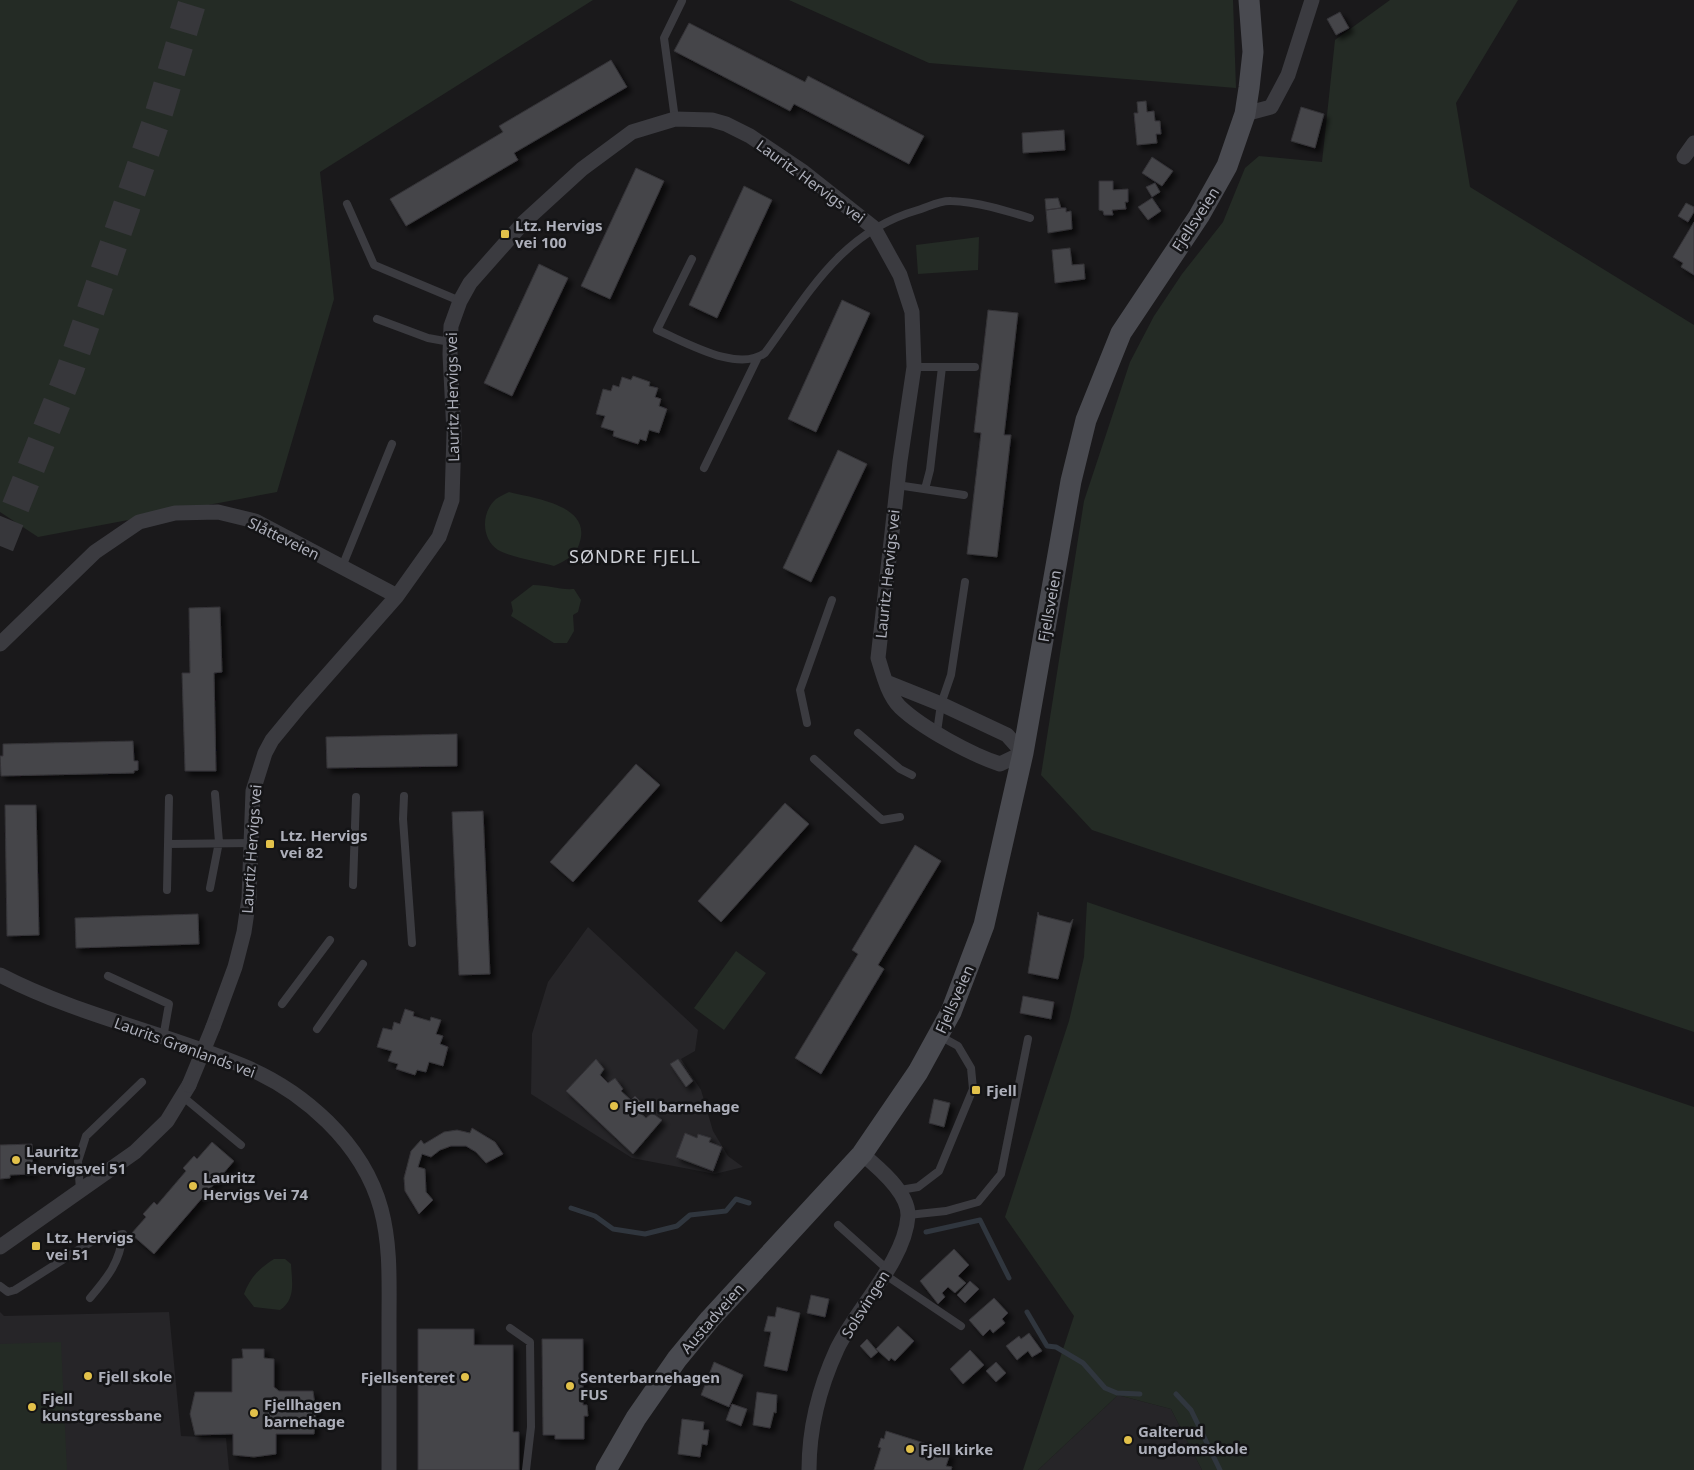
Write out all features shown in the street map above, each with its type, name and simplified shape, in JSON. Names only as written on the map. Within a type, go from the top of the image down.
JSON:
[{"type":"main road","name":"Fjellsveien","points":[[818,1202],[862,1154],[894,1111],[938,1035],[962,984],[984,925],[1023,754],[1071,481],[1086,420],[1121,333],[1213,194],[1227,166],[1245,114],[1253,52],[1249,0]]},
{"type":"main road","name":"Austadveien","points":[[606,1470],[636,1418],[677,1359],[710,1318],[818,1202]]},
{"type":"street","points":[[1245,114],[1271,107],[1288,75],[1312,0]]},
{"type":"street","name":"Lauritz Hervigs vei","points":[[396,596],[440,537],[452,500],[454,434],[451,326],[460,301],[470,283],[524,222],[582,170],[632,132],[675,119],[712,120],[726,124],[750,136],[802,171],[874,228],[900,275],[912,312],[914,367],[897,485],[878,658],[886,682],[899,706],[937,732],[981,758],[1000,764],[1023,754]]},
{"type":"street","points":[[1684,157],[1694,143]]},
{"type":"street","name":"Slåtteveien","points":[[0,644],[94,552],[139,522],[175,513],[218,512],[255,521],[396,596]]},
{"type":"street","name":"Laurtiz Hervigs vei","points":[[185,1090],[213,1027],[240,950],[249,898],[255,781],[272,740],[396,596]]},
{"type":"street","points":[[886,682],[941,704],[1007,735],[1023,754]]},
{"type":"street","name":"Laurits Grønlands vei","points":[[0,976],[86,1012],[242,1065],[284,1086],[315,1110],[353,1151],[373,1185],[382,1211],[389,1262],[389,1470]]},
{"type":"street","points":[[0,1247],[81,1192],[135,1152],[167,1121],[185,1090]]},
{"type":"street","points":[[862,1154],[900,1190],[908,1215]]},
{"type":"street","name":"Solsvingen","points":[[809,1470],[818,1402],[838,1348],[898,1252],[908,1215]]},
{"type":"lane","points":[[675,119],[664,38],[682,1]]},
{"type":"lane","points":[[704,468],[757,359],[765,353],[826,270],[846,248],[874,228],[910,212],[949,200],[985,205],[1030,218]]},
{"type":"lane","points":[[347,204],[374,265],[460,301]]},
{"type":"lane","points":[[692,259],[657,330],[729,360],[757,359]]},
{"type":"lane","points":[[377,319],[428,338],[450,342]]},
{"type":"lane","points":[[914,367],[975,367]]},
{"type":"lane","points":[[925,490],[930,470],[942,367]]},
{"type":"lane","points":[[342,567],[392,444]]},
{"type":"lane","points":[[897,485],[964,495]]},
{"type":"lane","points":[[937,732],[941,704],[951,675],[965,582]]},
{"type":"lane","points":[[807,723],[800,690],[832,600]]},
{"type":"lane","points":[[858,733],[900,769],[912,775]]},
{"type":"lane","points":[[814,759],[882,820],[900,817]]},
{"type":"lane","points":[[210,888],[219,842],[215,794]]},
{"type":"lane","points":[[404,796],[403,819],[412,943]]},
{"type":"lane","points":[[167,890],[169,798]]},
{"type":"lane","points":[[353,885],[356,798]]},
{"type":"lane","points":[[168,844],[252,843]]},
{"type":"lane","points":[[282,1004],[330,940]]},
{"type":"lane","points":[[317,1029],[363,964]]},
{"type":"lane","points":[[108,976],[169,1004],[163,1038]]},
{"type":"lane","points":[[900,1190],[918,1187],[939,1171],[973,1089],[971,1068],[958,1046],[938,1035]]},
{"type":"lane","points":[[908,1215],[946,1211],[978,1202],[1001,1174],[1028,1039]]},
{"type":"lane","points":[[81,1192],[77,1167],[86,1136],[142,1082]]},
{"type":"lane","points":[[185,1090],[241,1145]]},
{"type":"lane","points":[[838,1225],[886,1272],[961,1326]]},
{"type":"lane","points":[[0,1286],[8,1292],[15,1290],[94,1240],[123,1234],[121,1253],[108,1278],[90,1298]]},
{"type":"lane","points":[[510,1328],[530,1342],[531,1427],[526,1470]]},
{"type":"shaded area","points":[[0,0],[593,0],[320,172],[334,299],[277,492],[38,537],[0,512]]},
{"type":"shaded area","points":[[789,0],[1233,0],[1236,88],[929,63]]},
{"type":"shaded area","points":[[1390,0],[1518,0],[1456,103],[1470,187],[1694,325],[1694,1032],[1092,830],[1041,775],[1084,501],[1130,362],[1154,316],[1182,274],[1223,222],[1245,168],[1259,156],[1322,162],[1335,40]]},
{"type":"shaded area","points":[[979,237],[978,270],[918,274],[916,245]]},
{"type":"shaded area","points":[[509,492],[556,504],[575,517],[580,526],[581,537],[575,552],[554,566],[510,555],[492,545],[488,539],[485,525],[488,511],[496,499]]},
{"type":"shaded area","points":[[533,585],[574,589],[581,600],[578,612],[573,615],[574,631],[567,643],[554,643],[511,616],[513,611],[511,602]]},
{"type":"shaded area","points":[[1087,902],[1694,1107],[1694,1470],[1202,1470],[1171,1409],[1118,1395],[1038,1470],[1023,1470],[1074,1316],[1005,1217],[1069,1021],[1084,957]]},
{"type":"shaded area","points":[[588,927],[698,1030],[695,1051],[681,1059],[701,1090],[713,1131],[728,1156],[743,1167],[715,1174],[632,1158],[531,1094],[532,1034],[548,982]]},
{"type":"shaded area","points":[[736,951],[766,973],[724,1030],[694,1008]]},
{"type":"shaded area","points":[[274,1259],[285,1259],[291,1264],[292,1290],[289,1301],[280,1310],[254,1307],[244,1294],[246,1288],[256,1274]]},
{"type":"shaded area","name":"Fjell skole","points":[[0,1312],[4,1316],[169,1312],[181,1436],[226,1438],[229,1470],[0,1470]]},
{"type":"shaded area","name":"Fjell kunstgressbane","points":[[61,1342],[67,1470],[0,1470],[0,1344]]},
{"type":"shaded area","name":"Galterud ungdomsskole","points":[[1118,1395],[1171,1409],[1202,1470],[1038,1470]]},
{"type":"building","points":[[1340,12],[1349,28],[1336,35],[1327,19]]},
{"type":"building","points":[[689,23],[805,82],[808,76],[924,136],[909,164],[794,104],[790,111],[674,51]]},
{"type":"building","points":[[611,60],[627,87],[514,153],[518,160],[406,226],[390,199],[503,132],[499,126]]},
{"type":"building","points":[[1146,101],[1147,112],[1154,111],[1155,121],[1160,121],[1161,134],[1156,134],[1157,143],[1137,145],[1134,113],[1138,113],[1137,102]]},
{"type":"building","points":[[1301,107],[1324,114],[1315,148],[1291,141]]},
{"type":"building","points":[[1064,130],[1065,150],[1023,153],[1022,133]]},
{"type":"building","points":[[1152,157],[1173,171],[1162,186],[1142,173]]},
{"type":"building","points":[[636,168],[664,181],[610,299],[581,286]]},
{"type":"building","points":[[1099,181],[1113,181],[1113,190],[1128,189],[1128,202],[1125,202],[1126,209],[1112,210],[1113,215],[1104,215],[1103,211],[1099,210]]},
{"type":"building","points":[[1155,183],[1160,192],[1152,197],[1146,187]]},
{"type":"building","points":[[744,186],[772,200],[717,318],[689,305]]},
{"type":"building","points":[[1058,198],[1061,208],[1046,210],[1045,199]]},
{"type":"building","points":[[1152,198],[1161,211],[1148,220],[1138,207]]},
{"type":"building","points":[[1686,203],[1694,207],[1694,212],[1688,222],[1678,216]]},
{"type":"building","points":[[1066,208],[1066,212],[1071,211],[1072,229],[1048,233],[1046,210]]},
{"type":"building","points":[[1694,222],[1694,275],[1681,267],[1683,263],[1673,257]]},
{"type":"building","points":[[1070,248],[1072,265],[1084,264],[1085,279],[1055,283],[1052,250]]},
{"type":"building","points":[[539,264],[568,278],[512,396],[484,383]]},
{"type":"building","points":[[842,300],[870,313],[816,432],[788,419]]},
{"type":"building","points":[[988,310],[1018,313],[1004,435],[1011,435],[997,557],[967,554],[981,433],[974,432]]},
{"type":"building","points":[[633,376],[650,382],[649,386],[658,388],[655,397],[661,399],[659,406],[667,409],[659,433],[649,430],[646,441],[640,439],[638,444],[613,436],[614,431],[601,427],[605,416],[596,414],[603,389],[611,391],[613,385],[619,387],[622,377],[631,380]]},
{"type":"building","points":[[838,450],[867,464],[811,582],[783,568]]},
{"type":"building","points":[[220,607],[222,672],[214,673],[216,771],[185,771],[182,673],[190,673],[189,608]]},
{"type":"building","points":[[457,734],[457,766],[327,768],[326,737]]},
{"type":"building","points":[[133,741],[134,761],[138,761],[138,770],[134,771],[134,773],[1,776],[0,756],[3,756],[3,744]]},
{"type":"building","points":[[636,764],[660,785],[573,882],[550,862]]},
{"type":"building","points":[[785,803],[809,824],[721,922],[698,901]]},
{"type":"building","points":[[5,805],[36,805],[39,935],[7,936]]},
{"type":"building","points":[[483,811],[490,974],[459,975],[452,812]]},
{"type":"building","points":[[915,845],[941,861],[878,965],[884,969],[821,1074],[795,1058],[858,954],[852,950]]},
{"type":"building","points":[[1038,912],[1039,915],[1070,923],[1073,919],[1058,979],[1028,973]]},
{"type":"building","points":[[198,914],[199,944],[76,948],[75,918]]},
{"type":"building","points":[[1023,996],[1054,1002],[1051,1019],[1020,1013]]},
{"type":"building","points":[[405,1009],[414,1012],[413,1016],[430,1021],[431,1017],[441,1020],[436,1034],[443,1036],[440,1044],[448,1047],[443,1066],[429,1062],[426,1072],[417,1070],[415,1075],[396,1069],[398,1064],[388,1061],[392,1051],[377,1047],[383,1028],[392,1030],[394,1022],[400,1024]]},
{"type":"building","points":[[596,1059],[604,1069],[600,1075],[608,1083],[615,1078],[623,1089],[621,1091],[631,1100],[635,1096],[642,1103],[638,1111],[646,1118],[652,1113],[662,1120],[633,1154],[566,1091]]},
{"type":"building","points":[[678,1059],[693,1081],[686,1087],[670,1064]]},
{"type":"building","points":[[934,1099],[950,1103],[944,1127],[929,1123]]},
{"type":"building","points":[[472,1128],[495,1142],[503,1154],[486,1163],[476,1152],[466,1146],[451,1146],[440,1150],[431,1157],[422,1154],[418,1167],[425,1169],[426,1192],[433,1200],[419,1214],[405,1191],[404,1178],[411,1151],[421,1140],[424,1144],[444,1132],[457,1130],[470,1133]]},
{"type":"building","points":[[685,1133],[697,1138],[698,1134],[711,1138],[709,1142],[722,1147],[713,1171],[676,1157]]},
{"type":"building","name":"Lauritz Hervigs Vei 74","points":[[212,1142],[234,1161],[154,1254],[131,1234],[146,1217],[143,1214],[154,1202],[157,1205],[186,1171],[183,1168],[194,1156],[197,1159]]},
{"type":"building","name":"Lauritz Hervigsvei 51","points":[[32,1144],[33,1174],[10,1175],[10,1178],[0,1179],[0,1145]]},
{"type":"building","points":[[954,1249],[969,1265],[958,1276],[966,1283],[955,1293],[948,1287],[942,1293],[945,1297],[938,1304],[920,1281]]},
{"type":"building","points":[[970,1281],[979,1289],[965,1303],[957,1295]]},
{"type":"building","points":[[811,1295],[829,1299],[825,1317],[807,1313]]},
{"type":"building","points":[[994,1298],[1008,1313],[1002,1319],[1005,1323],[993,1333],[990,1329],[983,1336],[969,1320]]},
{"type":"building","points":[[777,1307],[800,1313],[787,1371],[764,1366],[771,1332],[764,1331],[768,1316],[775,1317]]},
{"type":"building","points":[[898,1326],[914,1341],[895,1361],[891,1358],[889,1361],[876,1349]]},
{"type":"building","name":"Fjellsenteret","points":[[418,1329],[474,1329],[474,1345],[513,1345],[513,1432],[519,1432],[519,1470],[418,1470]]},
{"type":"building","points":[[1029,1333],[1042,1351],[1032,1357],[1028,1351],[1017,1360],[1006,1346],[1019,1336],[1021,1339]]},
{"type":"building","points":[[542,1339],[583,1339],[583,1405],[587,1405],[588,1416],[584,1416],[584,1439],[555,1439],[555,1435],[543,1435]]},
{"type":"building","points":[[867,1339],[878,1352],[871,1358],[860,1346]]},
{"type":"building","points":[[242,1349],[264,1349],[264,1358],[274,1359],[274,1387],[279,1391],[313,1391],[316,1412],[314,1434],[276,1434],[276,1454],[254,1457],[233,1455],[233,1434],[195,1435],[190,1414],[195,1392],[232,1392],[232,1359],[243,1358]]},
{"type":"building","points":[[970,1350],[984,1365],[963,1384],[950,1369]]},
{"type":"building","points":[[714,1362],[743,1375],[729,1407],[701,1395]]},
{"type":"building","points":[[996,1362],[1006,1373],[996,1382],[986,1371]]},
{"type":"building","points":[[757,1392],[777,1395],[776,1413],[774,1412],[770,1428],[753,1425]]},
{"type":"building","points":[[732,1404],[747,1409],[741,1426],[726,1420]]},
{"type":"building","points":[[682,1419],[704,1422],[703,1430],[709,1430],[707,1445],[702,1444],[700,1457],[678,1454]]},
{"type":"building","name":"Fjell kirke","points":[[886,1431],[940,1448],[939,1451],[950,1454],[946,1466],[952,1467],[951,1470],[874,1470],[881,1448],[878,1447],[881,1438],[884,1439]]},
{"type":"waterway","points":[[571,1208],[595,1216],[613,1229],[645,1234],[677,1226],[690,1215],[726,1211],[736,1199],[749,1203]]},
{"type":"waterway","points":[[926,1232],[980,1220],[1009,1278]]},
{"type":"waterway","points":[[1027,1312],[1047,1346],[1056,1347],[1083,1363],[1105,1388],[1117,1393],[1140,1394]]},
{"type":"waterway","points":[[1176,1394],[1191,1410],[1220,1470]]},
{"type":"tunnel","points":[[0,546],[70,370],[158,116],[193,0]]},
{"type":"place","name":"Ltz. Hervigs vei 100","points":[[505,234]]},
{"type":"place","name":"Ltz. Hervigs vei 82","points":[[270,844]]},
{"type":"place","name":"Fjell","points":[[976,1090]]},
{"type":"place","name":"Fjell barnehage","points":[[614,1106]]},
{"type":"place","name":"Lauritz Hervigsvei 51","points":[[16,1160]]},
{"type":"place","name":"Lauritz Hervigs Vei 74","points":[[193,1186]]},
{"type":"place","name":"Ltz. Hervigs vei 51","points":[[36,1246]]},
{"type":"place","name":"Fjell skole","points":[[88,1376]]},
{"type":"place","name":"Fjellsenteret","points":[[465,1377]]},
{"type":"place","name":"Senterbarnehagen FUS","points":[[570,1386]]},
{"type":"place","name":"Fjell kunstgressbane","points":[[32,1407]]},
{"type":"place","name":"Fjellhagen barnehage","points":[[254,1413]]},
{"type":"place","name":"Galterud ungdomsskole","points":[[1128,1440]]},
{"type":"place","name":"Fjell kirke","points":[[910,1449]]},
{"type":"district","name":"SØNDRE FJELL","points":[[635,556]]}]
